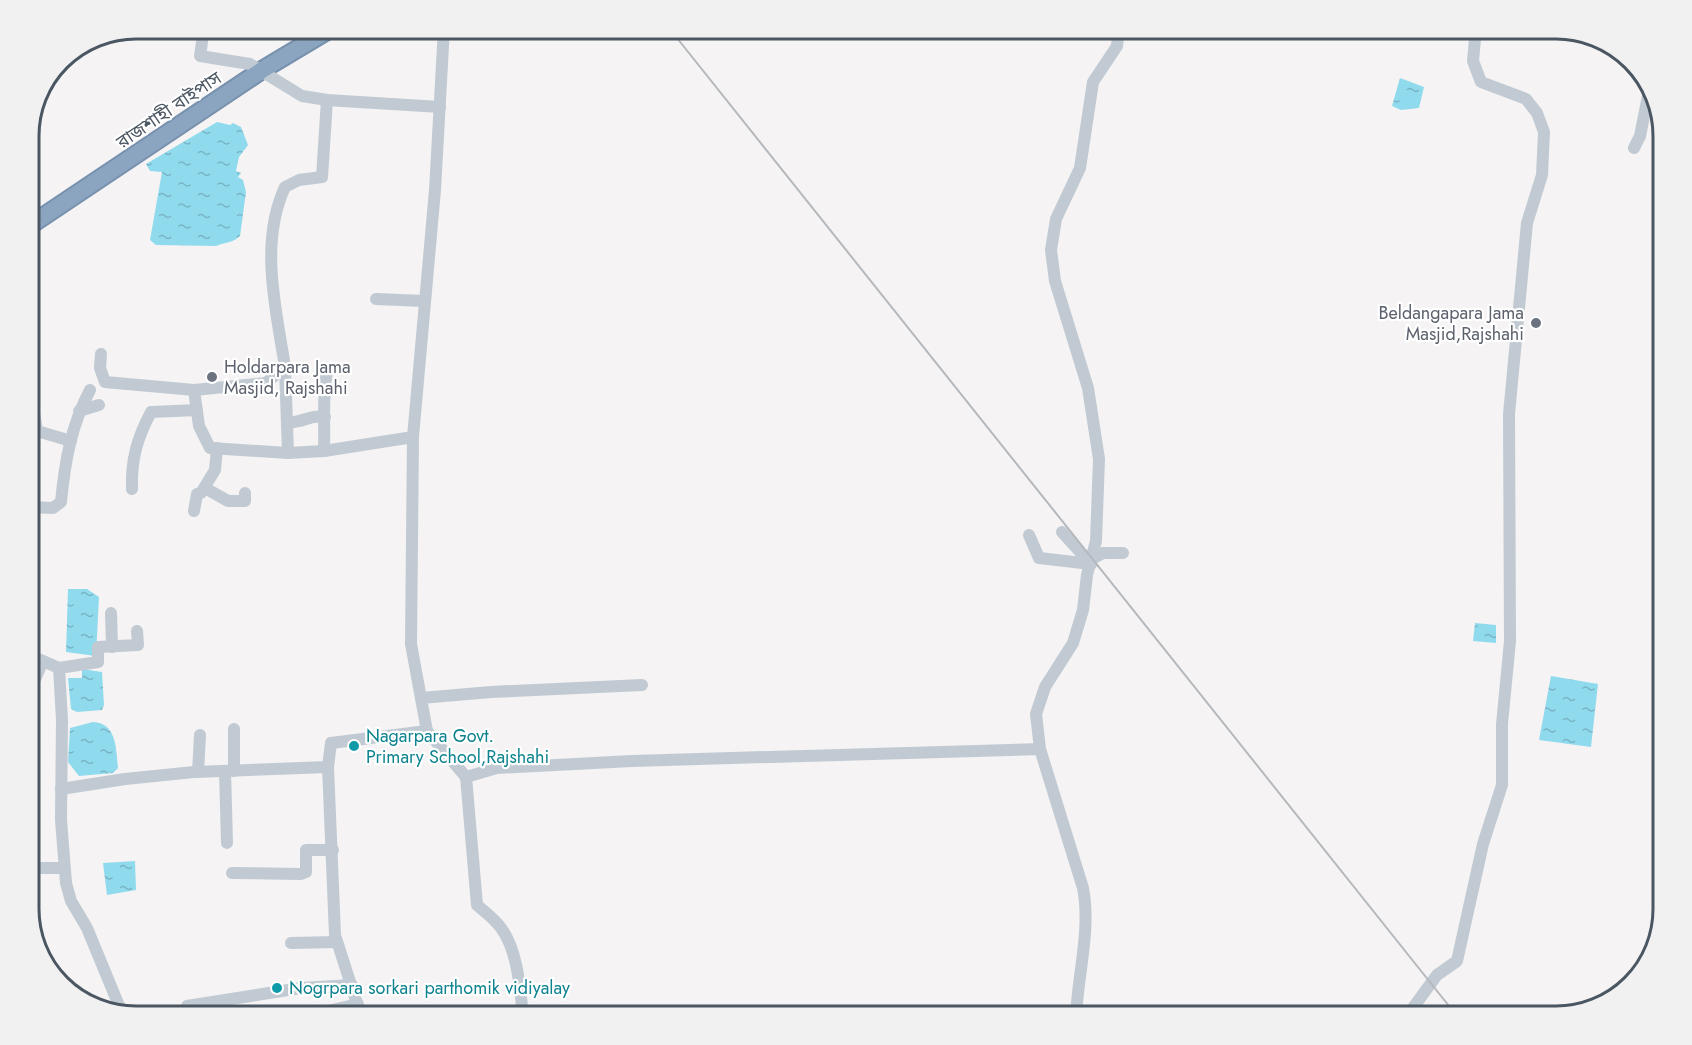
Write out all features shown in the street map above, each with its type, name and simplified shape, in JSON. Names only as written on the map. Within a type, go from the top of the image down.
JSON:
[{"type":"highway","name":"রাজশাহী বাইপাস","points":[[39,219],[262,70],[314,39]]},
{"type":"street","points":[[202,39],[200,56],[250,64],[302,96],[327,100],[440,107]]},
{"type":"street","points":[[443,39],[413,437],[411,644],[427,731],[466,777],[477,904],[507,936],[513,954],[521,1006]]},
{"type":"street","points":[[1077,1006],[1087,922],[1086,905],[1083,888],[1040,749],[1036,714],[1045,687],[1073,643],[1083,610],[1096,541],[1099,459],[1088,388],[1055,281],[1052,250],[1056,219],[1080,168],[1093,82],[1117,46],[1118,39]]},
{"type":"street","points":[[1415,1006],[1437,975],[1457,961],[1483,843],[1502,785],[1502,724],[1510,641],[1509,414],[1527,223],[1542,175],[1544,132],[1537,112],[1526,99],[1481,82],[1473,61],[1475,39]]},
{"type":"street","points":[[288,453],[289,422],[285,367],[272,283],[273,226],[285,187],[299,180],[322,177],[327,100]]},
{"type":"street","points":[[1634,148],[1640,136],[1647,102]]},
{"type":"street","points":[[376,298],[424,302]]},
{"type":"street","points":[[101,354],[100,368],[105,382],[194,390],[266,383],[285,367]]},
{"type":"street","points":[[324,451],[325,417],[322,401],[327,372]]},
{"type":"street","points":[[39,507],[53,507],[61,502],[64,469],[78,411],[90,390]]},
{"type":"street","points":[[194,390],[199,426],[210,448],[288,453],[324,451],[413,437]]},
{"type":"street","points":[[78,411],[99,405]]},
{"type":"street","points":[[132,489],[133,456],[137,439],[151,412],[197,410]]},
{"type":"street","points":[[289,422],[299,423],[312,415],[325,417]]},
{"type":"street","points":[[39,432],[71,441]]},
{"type":"street","points":[[194,511],[198,494],[205,488],[215,470],[218,448]]},
{"type":"street","points":[[205,488],[228,501],[245,501],[245,493]]},
{"type":"street","points":[[1062,532],[1091,561]]},
{"type":"street","points":[[1029,535],[1039,558],[1091,561],[1103,553],[1123,553]]},
{"type":"street","points":[[111,613],[112,647]]},
{"type":"street","points":[[39,659],[59,668],[98,662],[98,647],[138,645],[137,631]]},
{"type":"street","points":[[39,670],[43,661]]},
{"type":"street","points":[[59,668],[64,868],[71,901],[87,928],[118,1004]]},
{"type":"street","points":[[421,698],[491,692],[642,685]]},
{"type":"street","points":[[227,843],[229,771],[234,729]]},
{"type":"street","points":[[359,1006],[337,942],[328,767],[331,743],[427,731]]},
{"type":"street","points":[[198,772],[200,735]]},
{"type":"street","points":[[466,777],[497,768],[632,761],[1040,749]]},
{"type":"street","points":[[61,789],[125,779],[198,772],[328,767]]},
{"type":"street","points":[[232,873],[301,874],[306,872],[306,850],[333,850]]},
{"type":"street","points":[[39,868],[64,868]]},
{"type":"street","points":[[291,943],[337,942]]},
{"type":"street","points":[[187,1006],[302,988],[352,986]]},
{"type":"water","points":[[1400,78],[1424,87],[1419,108],[1401,110],[1392,106]]},
{"type":"water","points":[[217,122],[230,125],[233,123],[241,127],[248,145],[239,157],[236,171],[241,173],[238,177],[243,180],[246,192],[240,236],[216,246],[156,245],[150,240],[162,172],[150,171],[146,164]]},
{"type":"water","points":[[68,589],[87,589],[99,597],[96,656],[66,652]]},
{"type":"water","points":[[1475,623],[1496,625],[1496,643],[1473,641]]},
{"type":"water","points":[[82,669],[102,672],[104,705],[102,710],[77,712],[71,709],[68,678],[82,678]]},
{"type":"water","points":[[1551,676],[1598,684],[1591,747],[1539,740]]},
{"type":"water","points":[[93,722],[101,723],[111,732],[116,745],[118,768],[113,773],[79,776],[68,762],[70,728]]},
{"type":"water","points":[[135,861],[136,890],[107,895],[103,863]]},
{"type":"railway","points":[[678,39],[1449,1006]]},
{"type":"place","name":"Beldangapara Jama Masjid,Rajshahi","points":[[1536,323]]},
{"type":"place","name":"Holdarpara Jama Masjid, Rajshahi","points":[[212,377]]},
{"type":"place","name":"Nagarpara Govt. Primary School,Rajshahi","points":[[354,746]]},
{"type":"place","name":"Nogrpara sorkari parthomik vidiyalay","points":[[277,988]]}]
